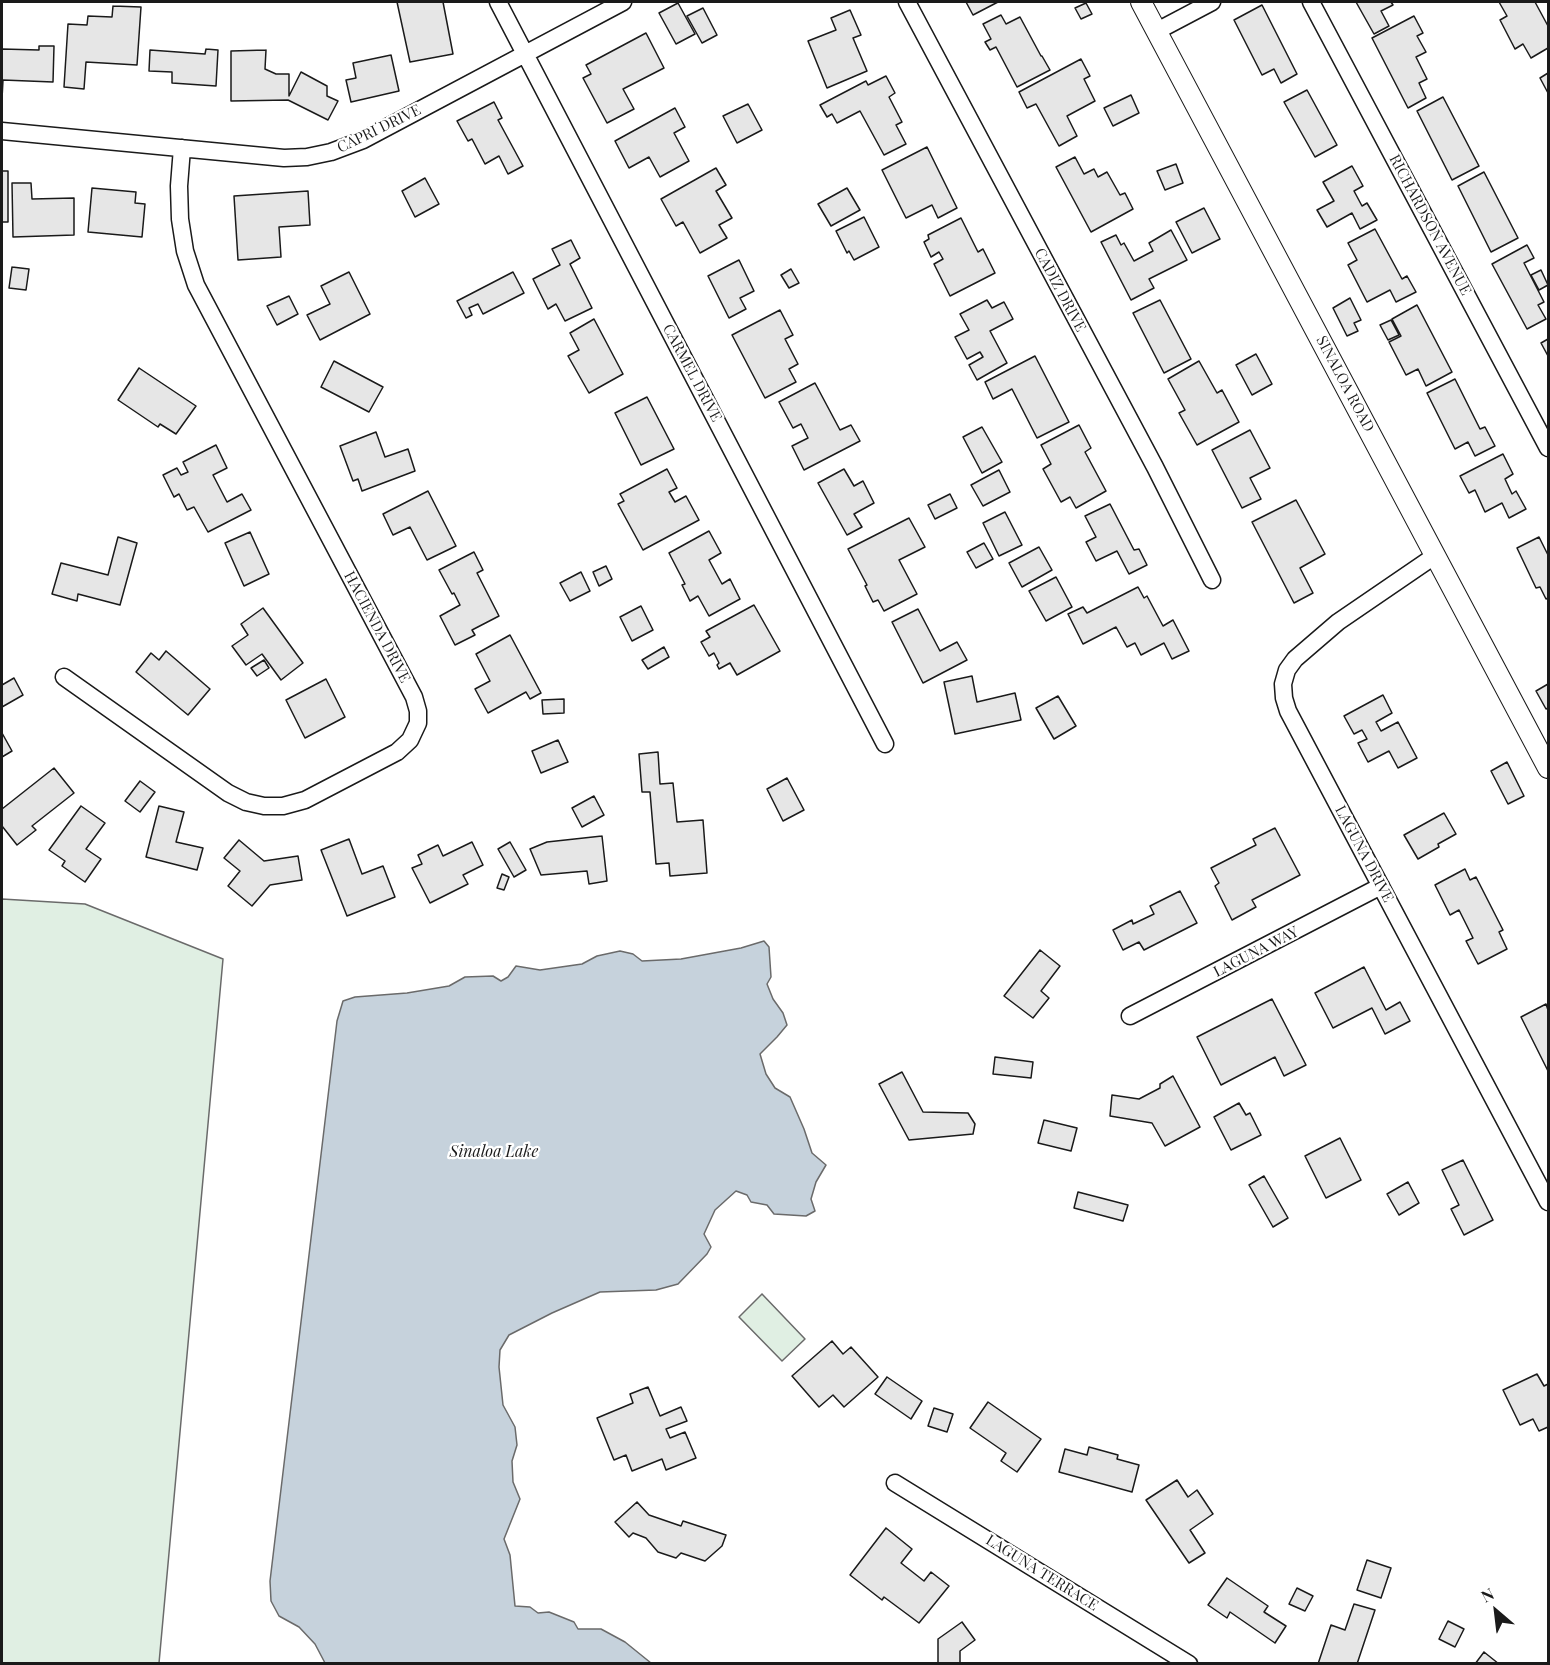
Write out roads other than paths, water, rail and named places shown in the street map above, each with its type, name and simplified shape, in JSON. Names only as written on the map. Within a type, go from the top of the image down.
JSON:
[{"type":"street","name":"CARMEL DRIVE","points":[[498,2],[885,744]]},
{"type":"street","name":"CAPRI DRIVE","points":[[2,131],[284,158],[307,157],[331,152],[363,140],[623,2]]},
{"type":"street","name":"CADIZ DRIVE","points":[[907,2],[1155,467],[1212,580]]},
{"type":"street","name":"SINALOA ROAD","points":[[1141,2],[1548,768]]},
{"type":"street","points":[[1156,31],[1212,2]]},
{"type":"street","name":"RICHARDSON AVENUE","points":[[1311,2],[1548,448]]},
{"type":"street","name":"HACIENDA DRIVE","points":[[64,677],[228,793],[246,802],[264,806],[283,806],[305,800],[397,752],[410,740],[418,723],[418,711],[414,697],[196,285],[185,251],[180,219],[179,186],[182,148]]},
{"type":"street","name":"LAGUNA DRIVE","points":[[1436,555],[1338,622],[1295,659],[1287,670],[1283,684],[1284,698],[1288,711],[1548,1202]]},
{"type":"street","name":"LAGUNA WAY","points":[[1130,1016],[1381,886]]},
{"type":"street","name":"LAGUNA TERRACE","points":[[895,1483],[1189,1664]]},
{"type":"water","name":"Sinaloa Lake","points":[[764,941],[769,947],[771,977],[767,984],[787,1025],[760,1054],[766,1074],[775,1088],[790,1097],[812,1153],[826,1165],[816,1182],[811,1199],[815,1211],[806,1216],[774,1214],[767,1205],[751,1202],[747,1195],[736,1191],[715,1210],[704,1234],[711,1247],[707,1254],[678,1284],[656,1290],[600,1292],[509,1335],[500,1350],[499,1367],[503,1405],[515,1427],[517,1445],[512,1461],[513,1482],[520,1499],[504,1539],[510,1555],[515,1606],[530,1607],[538,1613],[549,1612],[574,1622],[578,1629],[601,1629],[625,1642],[651,1663],[325,1663],[315,1644],[299,1627],[279,1616],[271,1601],[270,1581],[337,1021],[343,1001],[355,997],[407,993],[449,986],[465,977],[493,976],[501,981],[508,977],[516,966],[540,970],[582,964],[597,956],[620,951],[633,954],[642,961],[681,959],[741,948]]}]
